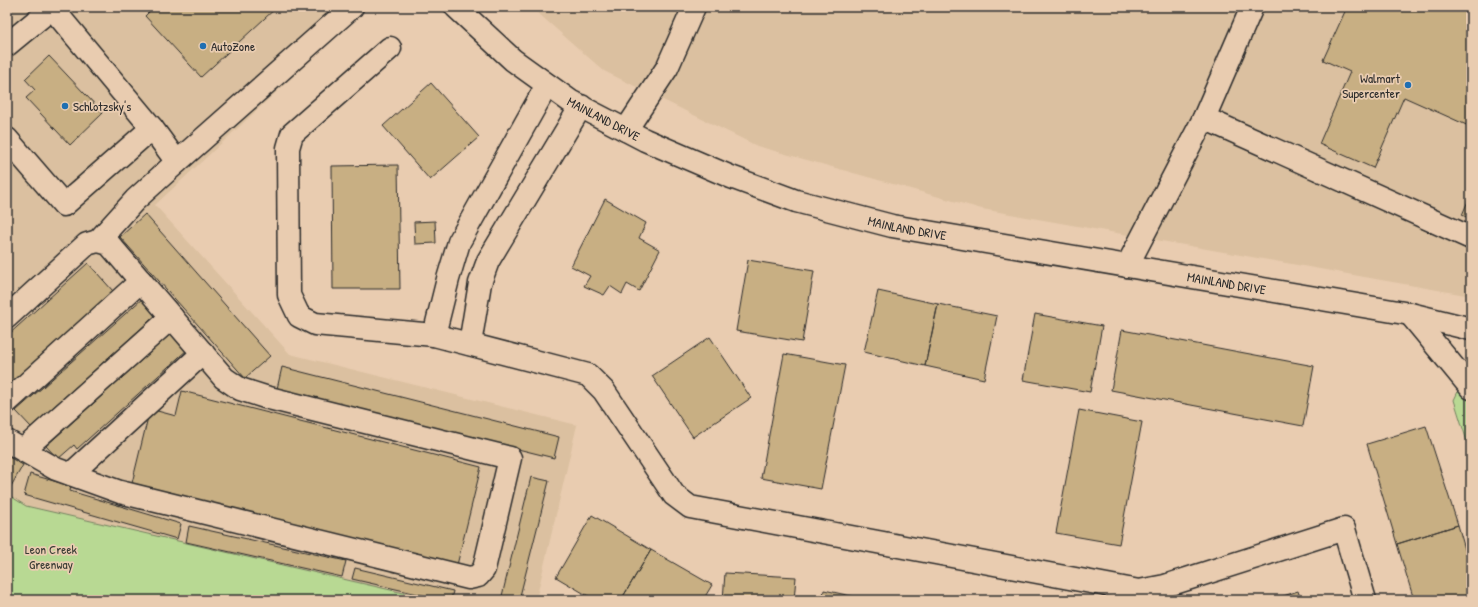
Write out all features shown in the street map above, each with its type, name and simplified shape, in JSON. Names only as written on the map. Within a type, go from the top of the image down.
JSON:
[{"type":"street","points":[[98,241],[135,200],[352,7]]},
{"type":"street","name":"MAINLAND DRIVE","points":[[456,7],[513,60],[570,101],[645,140],[724,174],[796,201],[892,226],[1410,314],[1471,329]]},
{"type":"street","points":[[626,130],[668,68],[694,7]]},
{"type":"street","points":[[1127,266],[1204,118],[1252,7]]},
{"type":"street","points":[[7,45],[52,8],[152,128],[177,162]]},
{"type":"street","points":[[390,48],[292,134],[288,148],[289,295],[299,316],[315,324],[434,335],[588,375],[604,391],[674,495],[690,507],[1139,591],[1165,586],[1344,528],[1365,600]]},
{"type":"street","points":[[434,335],[458,242],[547,85]]},
{"type":"street","points":[[470,344],[480,283],[488,261],[581,106]]},
{"type":"street","points":[[1204,118],[1471,238]]},
{"type":"street","points":[[7,138],[64,205],[152,128]]},
{"type":"street","points":[[7,318],[87,244],[98,241],[109,244],[141,281],[172,317],[203,353],[224,378],[240,389],[265,397],[510,458],[484,569],[478,576],[469,578],[120,492],[56,469],[15,446],[172,317]]},
{"type":"street","points":[[7,402],[141,281]]},
{"type":"street","points":[[1410,314],[1471,388]]},
{"type":"street","points":[[71,474],[203,353]]},
{"type":"shaded area","points":[[11,7],[368,7],[155,205],[290,354],[577,425],[536,600],[434,600],[26,506],[7,494],[7,11]]},
{"type":"shaded area","points":[[531,7],[1471,7],[1471,296],[982,209],[757,146],[604,71]]},
{"type":"green space","points":[[1471,364],[1471,454],[1454,400]]},
{"type":"green space","name":"Leon Creek Greenway","points":[[7,494],[26,506],[434,600],[7,600]]},
{"type":"building","name":"AutoZone","points":[[154,7],[277,7],[201,77],[145,16]]},
{"type":"building","name":"Walmart Supercenter","points":[[1347,7],[1471,7],[1471,127],[1404,97],[1373,168],[1319,144],[1350,72],[1323,60]]},
{"type":"building","name":"Schlotzsky's","points":[[49,56],[103,113],[70,145],[26,98],[35,90],[25,79]]},
{"type":"building","points":[[431,83],[479,137],[430,180],[383,126]]},
{"type":"building","points":[[398,165],[400,289],[333,289],[332,166]]},
{"type":"building","points":[[1471,194],[1471,219],[1462,215]]},
{"type":"building","points":[[605,199],[646,223],[639,238],[660,250],[639,291],[627,284],[622,294],[610,286],[604,295],[584,286],[590,276],[571,266]]},
{"type":"building","points":[[145,214],[270,356],[245,378],[120,237]]},
{"type":"building","points":[[435,221],[436,243],[415,244],[414,222]]},
{"type":"building","points":[[748,260],[814,271],[802,342],[736,331]]},
{"type":"building","points":[[88,263],[113,291],[7,386],[7,336]]},
{"type":"building","points":[[878,291],[938,304],[925,366],[864,352]]},
{"type":"building","points":[[143,298],[157,314],[31,427],[16,411]]},
{"type":"building","points":[[938,304],[997,316],[984,379],[925,366]]},
{"type":"building","points":[[1035,314],[1102,326],[1090,392],[1023,380]]},
{"type":"building","points":[[1122,330],[1314,366],[1303,426],[1111,390]]},
{"type":"building","points":[[173,332],[188,349],[77,449],[74,445],[58,459],[46,446]]},
{"type":"building","points":[[710,337],[751,398],[693,437],[652,376]]},
{"type":"building","points":[[784,354],[845,365],[821,489],[761,478]]},
{"type":"building","points":[[282,367],[559,437],[554,458],[277,389]]},
{"type":"building","points":[[182,391],[481,467],[457,565],[132,483],[150,409],[176,416]]},
{"type":"building","points":[[1079,410],[1142,422],[1119,544],[1056,533]]},
{"type":"building","points":[[1426,426],[1458,525],[1397,544],[1367,444]]},
{"type":"building","points":[[7,456],[23,465],[10,488],[7,486]]},
{"type":"building","points":[[30,474],[71,486],[70,491],[181,524],[177,539],[24,495]]},
{"type":"building","points":[[531,477],[549,481],[519,600],[501,600]]},
{"type":"building","points":[[592,515],[651,550],[621,600],[595,600],[556,577]]},
{"type":"building","points":[[1458,525],[1471,570],[1471,600],[1414,600],[1397,544]]},
{"type":"building","points":[[189,526],[346,561],[342,577],[186,542]]},
{"type":"building","points":[[651,550],[712,585],[703,600],[621,600]]},
{"type":"building","points":[[355,568],[453,591],[451,600],[444,600],[352,579]]},
{"type":"building","points":[[725,573],[796,577],[794,600],[723,600]]},
{"type":"building","points":[[824,590],[869,600],[822,600]]},
{"type":"building","points":[[1298,591],[1301,600],[1272,600]]},
{"type":"place","name":"AutoZone","points":[[203,46]]},
{"type":"place","name":"Walmart Supercenter","points":[[1408,85]]},
{"type":"place","name":"Schlotzsky's","points":[[65,106]]}]
